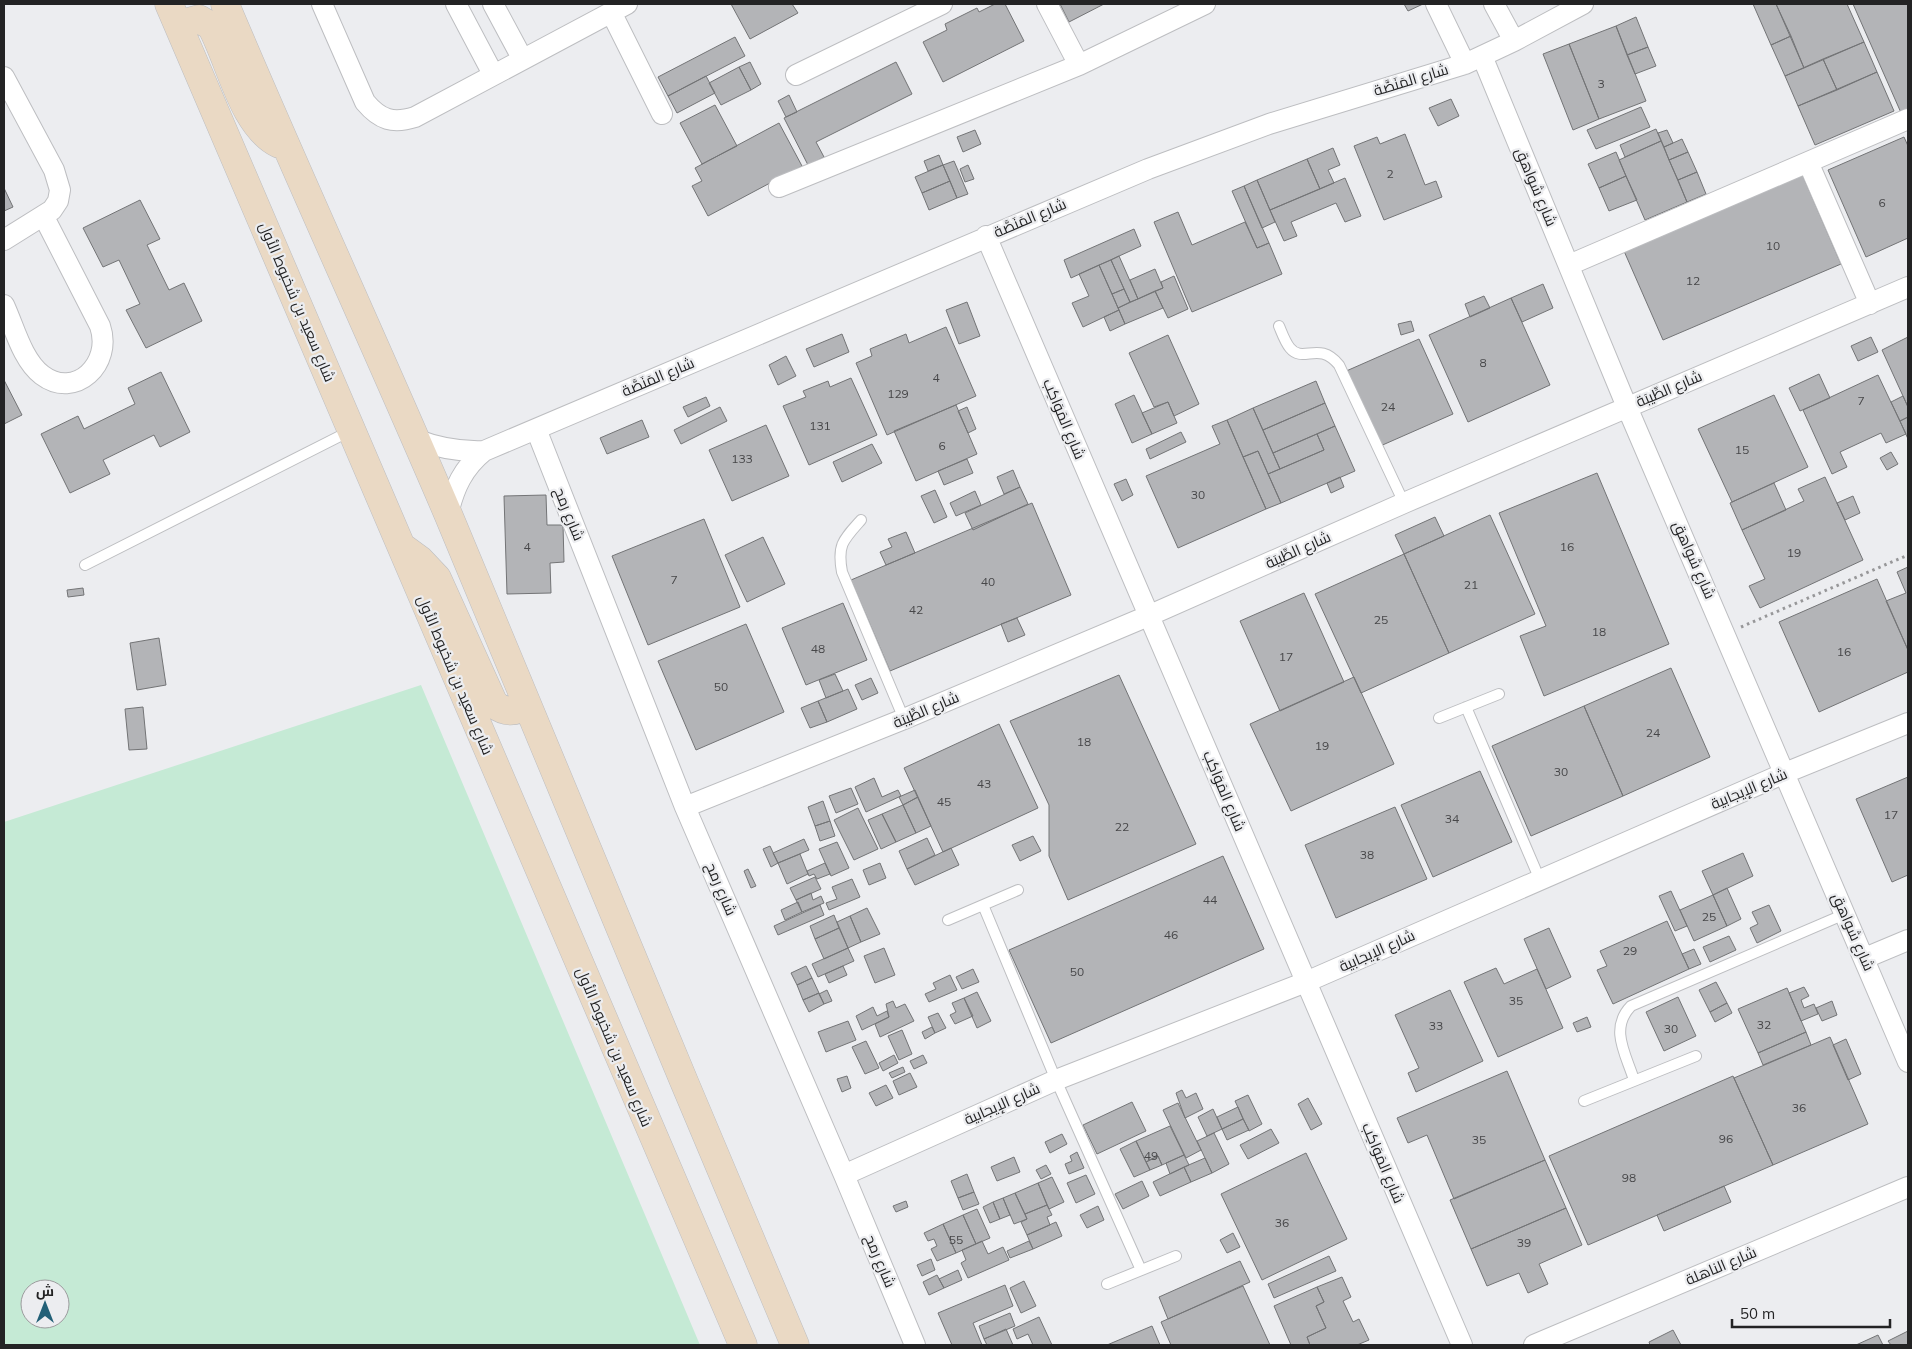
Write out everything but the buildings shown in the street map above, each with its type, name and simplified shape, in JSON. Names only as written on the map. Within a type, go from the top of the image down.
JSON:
[{"type":"main road","name":"شارع سعيد بن شخبوط الأول","points":[[169,4],[743,1345]]},
{"type":"main road","points":[[225,4],[285,147],[448,514],[705,1136],[795,1345]]},
{"type":"main road","points":[[181,29],[185,23],[198,19],[211,26],[252,118],[266,135],[285,147]]},
{"type":"main road","points":[[400,545],[420,560],[437,578],[494,704],[507,711],[521,709],[527,704]]},
{"type":"street","points":[[322,4],[365,102],[374,113],[388,120],[400,121],[415,117],[522,58],[619,8],[662,114]]},
{"type":"street","points":[[456,4],[493,74]]},
{"type":"street","points":[[493,4],[522,58]]},
{"type":"street","points":[[796,75],[942,4]]},
{"type":"street","points":[[1047,4],[1078,65]]},
{"type":"street","points":[[779,187],[1078,65],[1205,4]]},
{"type":"street","name":"شارع شواهق","points":[[1436,4],[1473,60],[1569,265],[1908,1062]]},
{"type":"street","points":[[1494,4],[1514,41]]},
{"type":"street","name":"شارع المَنَصَّة","points":[[448,514],[452,494],[460,477],[471,462],[484,451],[986,236],[1148,169],[1269,124],[1473,60],[1514,41],[1577,5]]},
{"type":"street","points":[[4,77],[59,180],[60,190],[58,200],[44,216],[4,240]]},
{"type":"street","points":[[1569,265],[1908,119]]},
{"type":"street","points":[[1808,162],[1870,304]]},
{"type":"street","points":[[4,305],[29,361],[43,376],[52,380],[72,381],[90,373],[97,365],[104,346],[100,326],[44,216]]},
{"type":"street","name":"شارع المَوَاكِب","points":[[986,236],[1462,1345]]},
{"type":"street","name":"شارع الطِّيبَة","points":[[685,807],[904,720],[1908,287]]},
{"type":"street","name":"شارع رمح","points":[[536,429],[685,807],[916,1345]]},
{"type":"street","name":"شارع المَنَصَّة","points":[[415,439],[449,449],[484,451]]},
{"type":"street","name":"شارع الإيجابية","points":[[844,1175],[1056,1080],[1306,982],[1785,773],[1908,723]]},
{"type":"street","points":[[1865,958],[1908,940]]},
{"type":"street","name":"شارع الناهلة","points":[[1534,1345],[1908,1187]]},
{"type":"lane","points":[[1279,326],[1289,347],[1294,352],[1302,355],[1324,352],[1332,356],[1339,365],[1404,503]]},
{"type":"lane","points":[[85,565],[351,431]]},
{"type":"lane","points":[[861,520],[842,543],[839,554],[842,572],[904,720]]},
{"type":"lane","points":[[1439,718],[1499,694]]},
{"type":"lane","points":[[1466,707],[1540,880]]},
{"type":"lane","points":[[948,920],[1018,890]]},
{"type":"lane","points":[[984,905],[1056,1080],[1141,1270]]},
{"type":"lane","points":[[1634,1080],[1618,1026],[1622,1015],[1631,1006],[1845,914]]},
{"type":"lane","points":[[1584,1101],[1696,1056]]},
{"type":"lane","points":[[1107,1284],[1176,1256]]},
{"type":"path","points":[[1726,634],[1908,555]]},
{"type":"green space","points":[[421,685],[700,1345],[4,1345],[4,822]]}]
